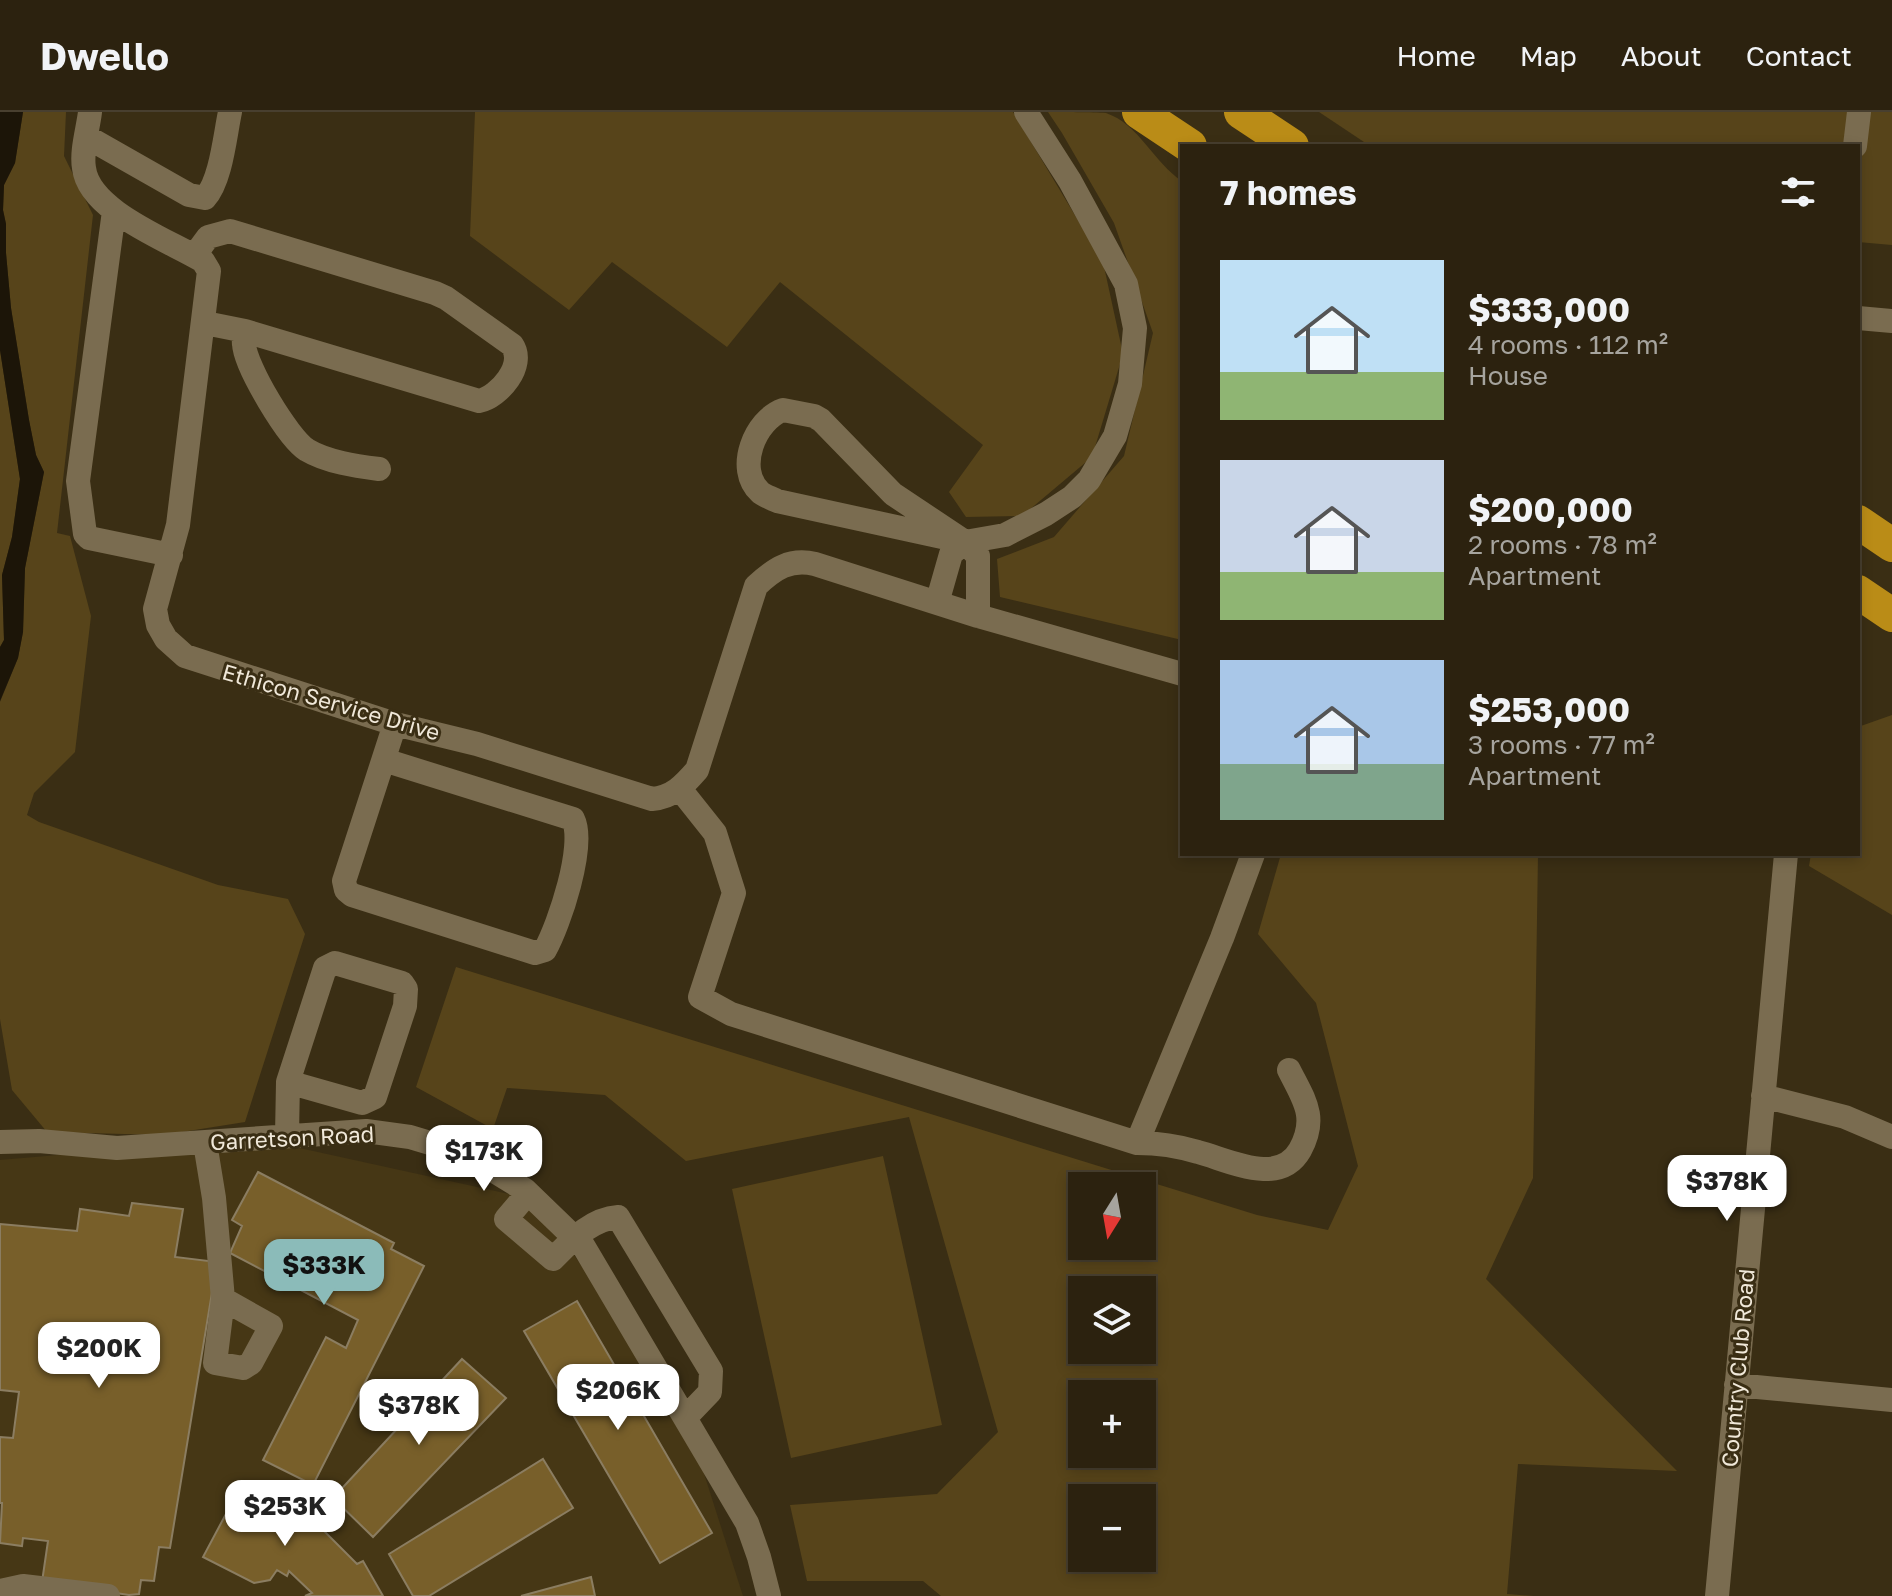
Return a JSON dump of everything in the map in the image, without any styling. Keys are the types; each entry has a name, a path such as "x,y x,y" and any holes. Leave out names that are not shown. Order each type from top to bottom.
{"highway":[{"path":"1139,112 1187,144"},
{"path":"1241,112 1289,144"},
{"path":"1860,523 1892,545"},
{"path":"1860,593 1892,615"}],"street":[{"path":"90,112 83,164 85,176 100,199 114,211 194,256 208,237 230,231 435,293 512,345 518,359 513,371 489,399 479,401 245,331 205,323"},
{"path":"87,137 189,195 205,198 212,191 216,178 230,112"},
{"path":"978,616 978,556 965,542 893,494 814,416 783,410 774,413 757,434 748,460 749,471 760,492 777,501 965,542 1005,535 1072,497 1089,480 1115,436 1130,384 1135,328 1126,284 1070,181 1026,112"},
{"path":"1855,144 1859,112"},
{"path":"114,211 78,481 85,534 89,538 171,555"},
{"name":"Ethicon Service Drive","path":"194,256 203,261 209,271 178,525 155,609 158,625 166,639 185,656 395,724 485,746 652,799 665,798 680,789"},
{"path":"1860,318 1892,321"},
{"path":"245,331 243,346 250,362 271,404 294,439 317,455 379,469"},
{"path":"937,603 951,554 965,542"},
{"path":"1180,673 801,561 787,563 769,574 756,586 697,770 680,789 715,833 734,893 700,997 731,1014 1137,1143 1158,1143 1199,1152 1240,1166 1274,1170 1294,1159 1308,1134 1308,1110 1289,1070"},
{"path":"384,760 573,819 576,825 576,858 545,950 535,953 348,892 344,881 395,724"},
{"path":"1137,1143 1222,938 1252,856"},
{"name":"Country Club Road","path":"1717,1596 1786,856"},
{"path":"287,1135 288,1082 325,968 335,963 402,983 406,989 405,1006 377,1092 370,1101 354,1101 288,1082"},
{"path":"1763,1096 1845,1117 1892,1137"},
{"name":"Garretson Road","path":"0,1142 39,1141 117,1148 366,1131 410,1137 450,1149 486,1166 528,1193 584,1247 747,1523 769,1596"},
{"path":"205,1143 214,1198 223,1299"},
{"path":"528,1193 506,1219 553,1259 574,1237 603,1218 618,1217 711,1371 710,1392 686,1417"},
{"path":"1736,1385 1892,1400"},
{"path":"0,1591 23,1586 108,1596"}],"shaded area":[{"path":"0,112 23,112 15,163 4,185 3,210 11,308 36,455 44,472 25,568 23,632 18,658 0,701 0,647 4,640 2,575 12,537 20,479 0,350"},
{"path":"23,112 66,112 64,156 93,215 57,533 70,536 91,616 75,752 34,793 27,815 39,822 218,885 288,899 305,934 245,1122 163,1135 47,1132 12,1090 0,1019 0,702 18,658 23,632 25,568 44,472 36,455 11,308 3,210 4,185 15,163"},
{"path":"475,112 1013,112 1103,262 1123,354 1092,457 1022,516 966,517 949,492 983,445 780,282 727,347 612,262 569,310 470,236"},
{"path":"1048,112 1106,113 1128,126 1180,179 1180,640 1000,597 997,559 1054,537 1124,456 1153,333 1114,223"},
{"path":"1319,112 1892,112 1892,245 1860,242 1860,144 1367,144"},
{"path":"0,350 20,479 12,537 2,575 4,640 0,647"},
{"path":"1892,715 1892,915 1809,866 1811,856 1860,856 1860,726"},
{"path":"1280,856 1538,856 1533,1178 1486,1279 1677,1471 1518,1464 1507,1594 1534,1596 941,1596 923,1581 807,1581 790,1505 937,1494 998,1432 909,1117 686,1161 605,1095 507,1088 493,1129 416,1087 456,967 1118,1172 1068,1172 1068,1260 1156,1260 1156,1184 1257,1215 1328,1230 1358,1166 1316,1003 1258,934"},
{"path":"254,1138 536,1200 686,1417 743,1596 0,1596 0,1160"},
{"path":"883,1156 942,1425 791,1458 732,1189"}],"building":[{"path":"258,1172 394,1243 391,1249 424,1266 313,1485 263,1460 326,1337 346,1348 358,1320 230,1253 242,1226 232,1220"},
{"path":"132,1203 183,1209 175,1257 217,1262 170,1548 159,1547 154,1581 141,1580 139,1594 129,1595 42,1582 48,1541 23,1538 22,1546 0,1543 0,1437 13,1438 19,1392 0,1390 0,1224 77,1231 80,1209 129,1216"},
{"path":"577,1301 712,1533 660,1563 524,1331"},
{"path":"462,1359 506,1398 373,1537 333,1498"},
{"path":"543,1459 573,1508 429,1596 413,1596 389,1554"},
{"path":"243,1482 310,1518 316,1510 327,1519 320,1527 357,1564 363,1561 383,1596 305,1596 312,1593 289,1571 287,1576 277,1570 270,1580 254,1583 203,1557"},
{"path":"591,1577 595,1596 521,1596"}]}
